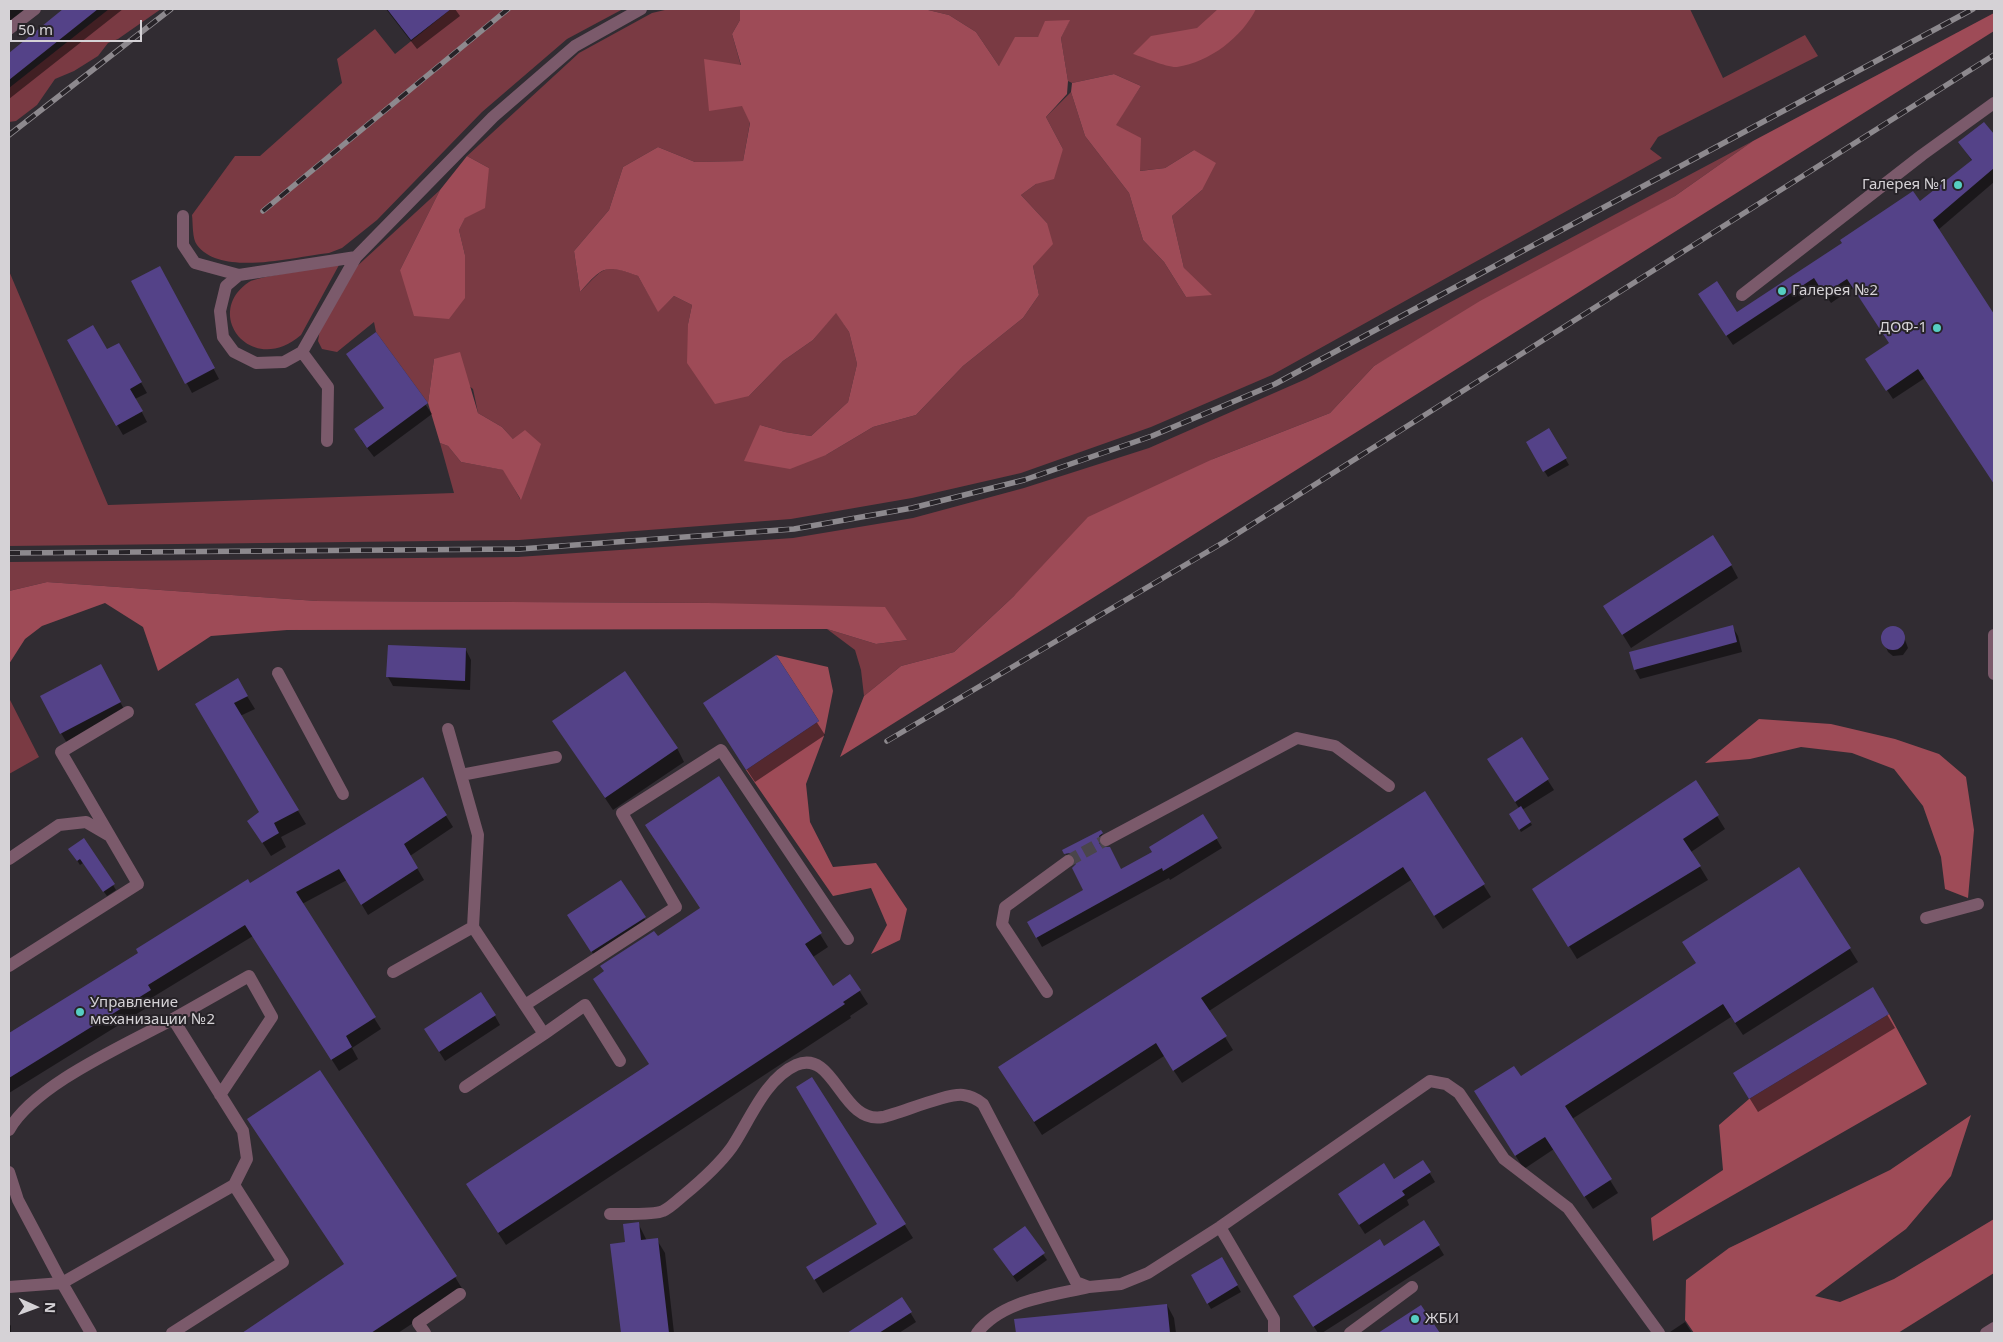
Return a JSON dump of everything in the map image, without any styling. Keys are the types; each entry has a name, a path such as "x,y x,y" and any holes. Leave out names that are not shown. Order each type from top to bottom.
{"street":[{"path":"9,29 35,9"},
{"path":"239,275 226,286 220,311 223,337 234,352 256,363 284,362 302,352 356,257 493,117 574,46 641,9"},
{"path":"1742,295 1922,155 1994,103"},
{"path":"183,216 183,245 195,263 239,275 356,257"},
{"path":"302,352 328,387 327,441"},
{"path":"1994,635 1994,674"},
{"path":"278,674 343,794"},
{"path":"9,966 138,884 61,752 128,712"},
{"path":"448,729 478,835 473,926 544,1034"},
{"path":"1106,840 1297,738 1335,746 1389,786"},
{"path":"525,1006 676,907 622,814 721,750 848,939"},
{"path":"461,775 556,757"},
{"path":"9,859 59,825 86,822 110,836"},
{"path":"1048,992 1002,924 1005,908 1068,861"},
{"path":"1926,918 1978,904"},
{"path":"393,972 473,926"},
{"path":"9,1130 17,1115 64,1079 249,976 272,1017 220,1095"},
{"path":"465,1087 585,1005 620,1061"},
{"path":"9,1287 62,1283 234,1186 247,1159 243,1131 173,1019"},
{"path":"610,1214 663,1212 702,1180 730,1148 761,1099 780,1074 798,1064 814,1063 829,1073 852,1107 866,1115 880,1117 960,1094 974,1097 983,1104 1076,1282 1089,1287"},
{"path":"977,1333 985,1323 1000,1313 1020,1304 1089,1287 1121,1284 1148,1273 1220,1226 1430,1081 1446,1084 1459,1093 1504,1159 1568,1208 1659,1333"},
{"path":"9,1172 18,1200 90,1333"},
{"path":"172,1333 283,1262 234,1186"},
{"path":"1220,1226 1274,1319 1274,1333"},
{"path":"1350,1333 1412,1286"},
{"path":"425,1333 418,1323 460,1294"},
{"path":"1986,1333 1994,1328"}],"shaded area":[{"path":"109,9 161,9 118,39 108,43 98,56 74,71 55,79 37,105 16,121 9,122 9,88"},
{"path":"451,9 623,9 567,39 482,112 377,220 342,248 329,253 278,261 240,263 208,255 197,245 193,235 192,215 235,156 260,156 342,83 337,59 375,29 395,54"},
{"path":"669,9 740,9 740,20 732,34 741,66 724,63 750,122 743,161 695,162 658,147 623,167 609,210 574,251 580,292 600,273 611,269 638,276 658,311 674,296 692,305 688,324 749,396 783,361 813,340 836,312 849,332 857,364 848,402 811,436 785,432 760,425 826,455 873,427 916,415 963,366 1023,318 1039,295 1033,266 1047,223 1021,195 1036,184 1063,149 1046,117 1071,92 1085,136 1129,193 1143,240 1164,262 1186,297 1184,268 1172,216 1202,190 1194,150 1165,168 1139,171 1115,125 1141,86 1114,74 1072,83 1068,81 1061,38 1069,21 1038,37 999,66 976,32 949,15 924,9 1690,9 1723,78 1805,35 1818,56 1658,137 1650,149 1662,158 1272,375 1151,427 1021,473 912,498 791,519 519,540 9,546 9,271 108,505 454,493 440,443 448,446 461,462 504,470 520,499 513,439 502,427 478,413 473,389 434,359 428,403 376,332 374,322 337,352 322,349 318,341 320,329 354,269 440,190 400,270 465,255 459,230 489,168 467,156 579,53 652,13"},
{"path":"740,9 924,9 949,15 976,32 999,66 1015,37 1038,37 1045,21 1070,20 1061,38 1068,81 1067,94 1046,117 1063,149 1054,179 1036,184 1021,195 1047,223 1053,244 1033,266 1039,295 1023,318 963,366 916,415 873,427 826,455 790,469 744,461 760,425 785,432 811,436 848,402 857,364 849,332 836,313 813,340 783,361 749,396 715,404 687,363 688,324 692,305 674,296 658,312 638,276 611,269 600,272 580,292 574,251 609,210 623,167 658,147 695,162 743,161 750,123 742,106 709,111 704,59 741,65 732,34 740,20"},
{"path":"1218,9 1256,9 1234,38 1224,47 1201,60 1173,67 1133,54 1151,36 1197,28"},
{"path":"1994,13 1994,31 840,757 864,696 901,666 954,652 1014,596 1088,517 1213,459 1330,413 1374,366 1480,301 1675,196 1753,141"},
{"path":"1114,74 1141,86 1116,125 1141,138 1140,171 1165,168 1194,150 1216,163 1202,190 1172,216 1184,268 1212,295 1186,297 1164,262 1143,240 1129,193 1085,136 1071,92 1072,83"},
{"path":"1753,141 1675,196 1374,366 1330,413 1213,459 1014,596 954,652 901,666 864,696 861,670 855,650 827,629 876,644 907,640 709,603 317,601 47,582 9,591 9,562 518,557 793,538 913,518 1024,488 1149,448 1306,379"},
{"path":"467,156 489,168 485,208 465,218 459,230 465,255 465,298 449,319 414,316 400,270 440,190"},
{"path":"339,265 301,335 282,346 265,349 250,345 239,336 232,324 230,309 236,295 249,282 277,275"},
{"path":"460,352 478,413 502,427 513,439 525,430 541,444 521,500 503,470 461,462 448,446 440,443 428,403 434,359"},
{"path":"47,582 317,601 709,603 885,607 907,640 876,644 827,629 287,630 211,636 158,671 143,627 105,603 42,626 25,639 9,664 9,591"},
{"path":"776,655 828,667 833,691 824,736 806,784 810,822 833,867 876,863 907,909 900,940 871,954 887,925 871,888 833,896 746,770 819,721"},
{"path":"9,698 39,757 9,774"},
{"path":"1759,719 1831,724 1895,739 1939,754 1966,777 1974,830 1968,898 1945,889 1941,857 1923,806 1894,769 1852,753 1801,747 1750,759 1705,763"},
{"path":"1889,1014 1927,1084 1653,1241 1651,1218 1723,1170 1719,1125 1749,1099"},
{"path":"1971,1115 1951,1176 1906,1229 1815,1296 1840,1302 1894,1279 1994,1219 1994,1273 1898,1333 1694,1333 1685,1320 1686,1280 1729,1248 1890,1170"}],"building":[{"path":"63,9 98,9 9,80 9,53"},
{"path":"387,9 451,9 411,40"},
{"name":"ДОФ-1","path":"1984,122 1994,134 1994,168 1933,220 1994,314 1994,484 1918,369 1886,391 1865,359 1889,343 1847,279 1824,294 1814,278 1726,336 1698,294 1717,281 1737,312 1842,243 1840,240 1913,191 1920,201 1972,160 1958,142"},
{"path":"160,266 215,368 185,384 131,281"},
{"path":"93,325 107,349 119,343 142,382 130,389 143,411 116,426 67,340"},
{"path":"376,332 428,403 367,448 354,429 384,408 346,354"},
{"path":"1549,428 1567,458 1543,472 1526,442"},
{"path":"1713,535 1732,565 1622,635 1603,606"},
{"path":"1733,625 1737,642 1634,670 1629,652"},
{"path":"1893,626 1898,627 1904,633 1904,643 1898,649 1893,650 1888,649 1882,643 1881,638 1882,633 1888,627"},
{"path":"388,645 466,648 465,681 386,677"},
{"path":"776,655 819,721 746,770 703,703"},
{"path":"101,664 121,702 60,734 40,696"},
{"path":"625,671 678,748 605,798 552,721"},
{"path":"238,678 248,696 234,703 299,810 274,823 279,833 262,843 247,821 259,812 195,704"},
{"path":"1522,737 1549,779 1515,802 1487,759"},
{"path":"719,776 822,933 805,944 833,986 850,974 861,990 843,1002 845,1004 498,1233 466,1184 649,1064 593,979 604,971 600,966 654,931 658,936 700,908 645,825"},
{"path":"423,777 447,815 404,844 418,868 361,905 339,869 296,892 376,1017 346,1036 352,1047 331,1060 245,925 148,985 151,990 9,1078 9,1033 138,953 136,949 248,879 250,883"},
{"path":"1696,780 1719,815 1683,839 1701,866 1568,947 1532,889"},
{"path":"1425,791 1485,884 1434,916 1403,867 1201,998 1227,1036 1173,1071 1156,1043 1034,1122 998,1067"},
{"path":"1521,806 1531,822 1519,830 1509,814"},
{"path":"1203,814 1218,838 1163,871 1162,868 1036,938 1027,922 1083,890 1072,868 1076,864 1075,857 1071,853 1064,854 1062,850 1101,830 1103,833 1099,836 1099,843 1102,847 1110,847 1121,869 1152,852 1149,847"},
{"path":"84,838 115,884 103,892 80,859 77,861 68,849"},
{"path":"1799,867 1851,948 1735,1023 1723,1004 1565,1106 1612,1179 1584,1197 1545,1137 1515,1156 1474,1091 1514,1066 1521,1076 1696,963 1682,942"},
{"path":"621,880 646,917 591,952 567,915"},
{"path":"1873,987 1889,1014 1749,1099 1733,1073"},
{"path":"481,992 496,1015 439,1052 424,1029"},
{"path":"320,1070 457,1276 371,1333 242,1333 344,1264 247,1119"},
{"path":"812,1077 906,1224 814,1280 806,1267 877,1224 796,1087"},
{"path":"1423,1160 1431,1172 1402,1191 1405,1195 1359,1225 1338,1194 1384,1163 1394,1179"},
{"path":"1424,1220 1440,1245 1313,1327 1293,1296 1380,1239 1384,1246"},
{"path":"639,1222 641,1240 658,1238 669,1333 621,1333 610,1244 625,1242 623,1224"},
{"path":"1025,1226 1045,1253 1013,1276 993,1249"},
{"path":"1222,1257 1238,1285 1207,1304 1191,1275"},
{"path":"902,1297 912,1312 879,1333 847,1333"},
{"path":"1167,1304 1170,1333 1016,1333 1014,1319"},
{"name":"ЖБИ","path":"1421,1305 1440,1333 1378,1333"}],"tunnel":[{"path":"1068,861 1106,840"}],"railway":[{"path":"9,135 171,9"},
{"path":"263,211 508,9"},
{"path":"9,553 520,549 794,529 912,508 1024,480 1152,436 1275,384 1973,9"},
{"path":"887,741 1224,542 1994,55"}],"place":[{"name":"Галерея №1","path":"1958,185"},
{"name":"Галерея №2","path":"1782,291"},
{"name":"ДОФ-1","path":"1937,328"},
{"name":"Управление механизации №2","path":"80,1012"},
{"name":"ЖБИ","path":"1415,1319"}]}
